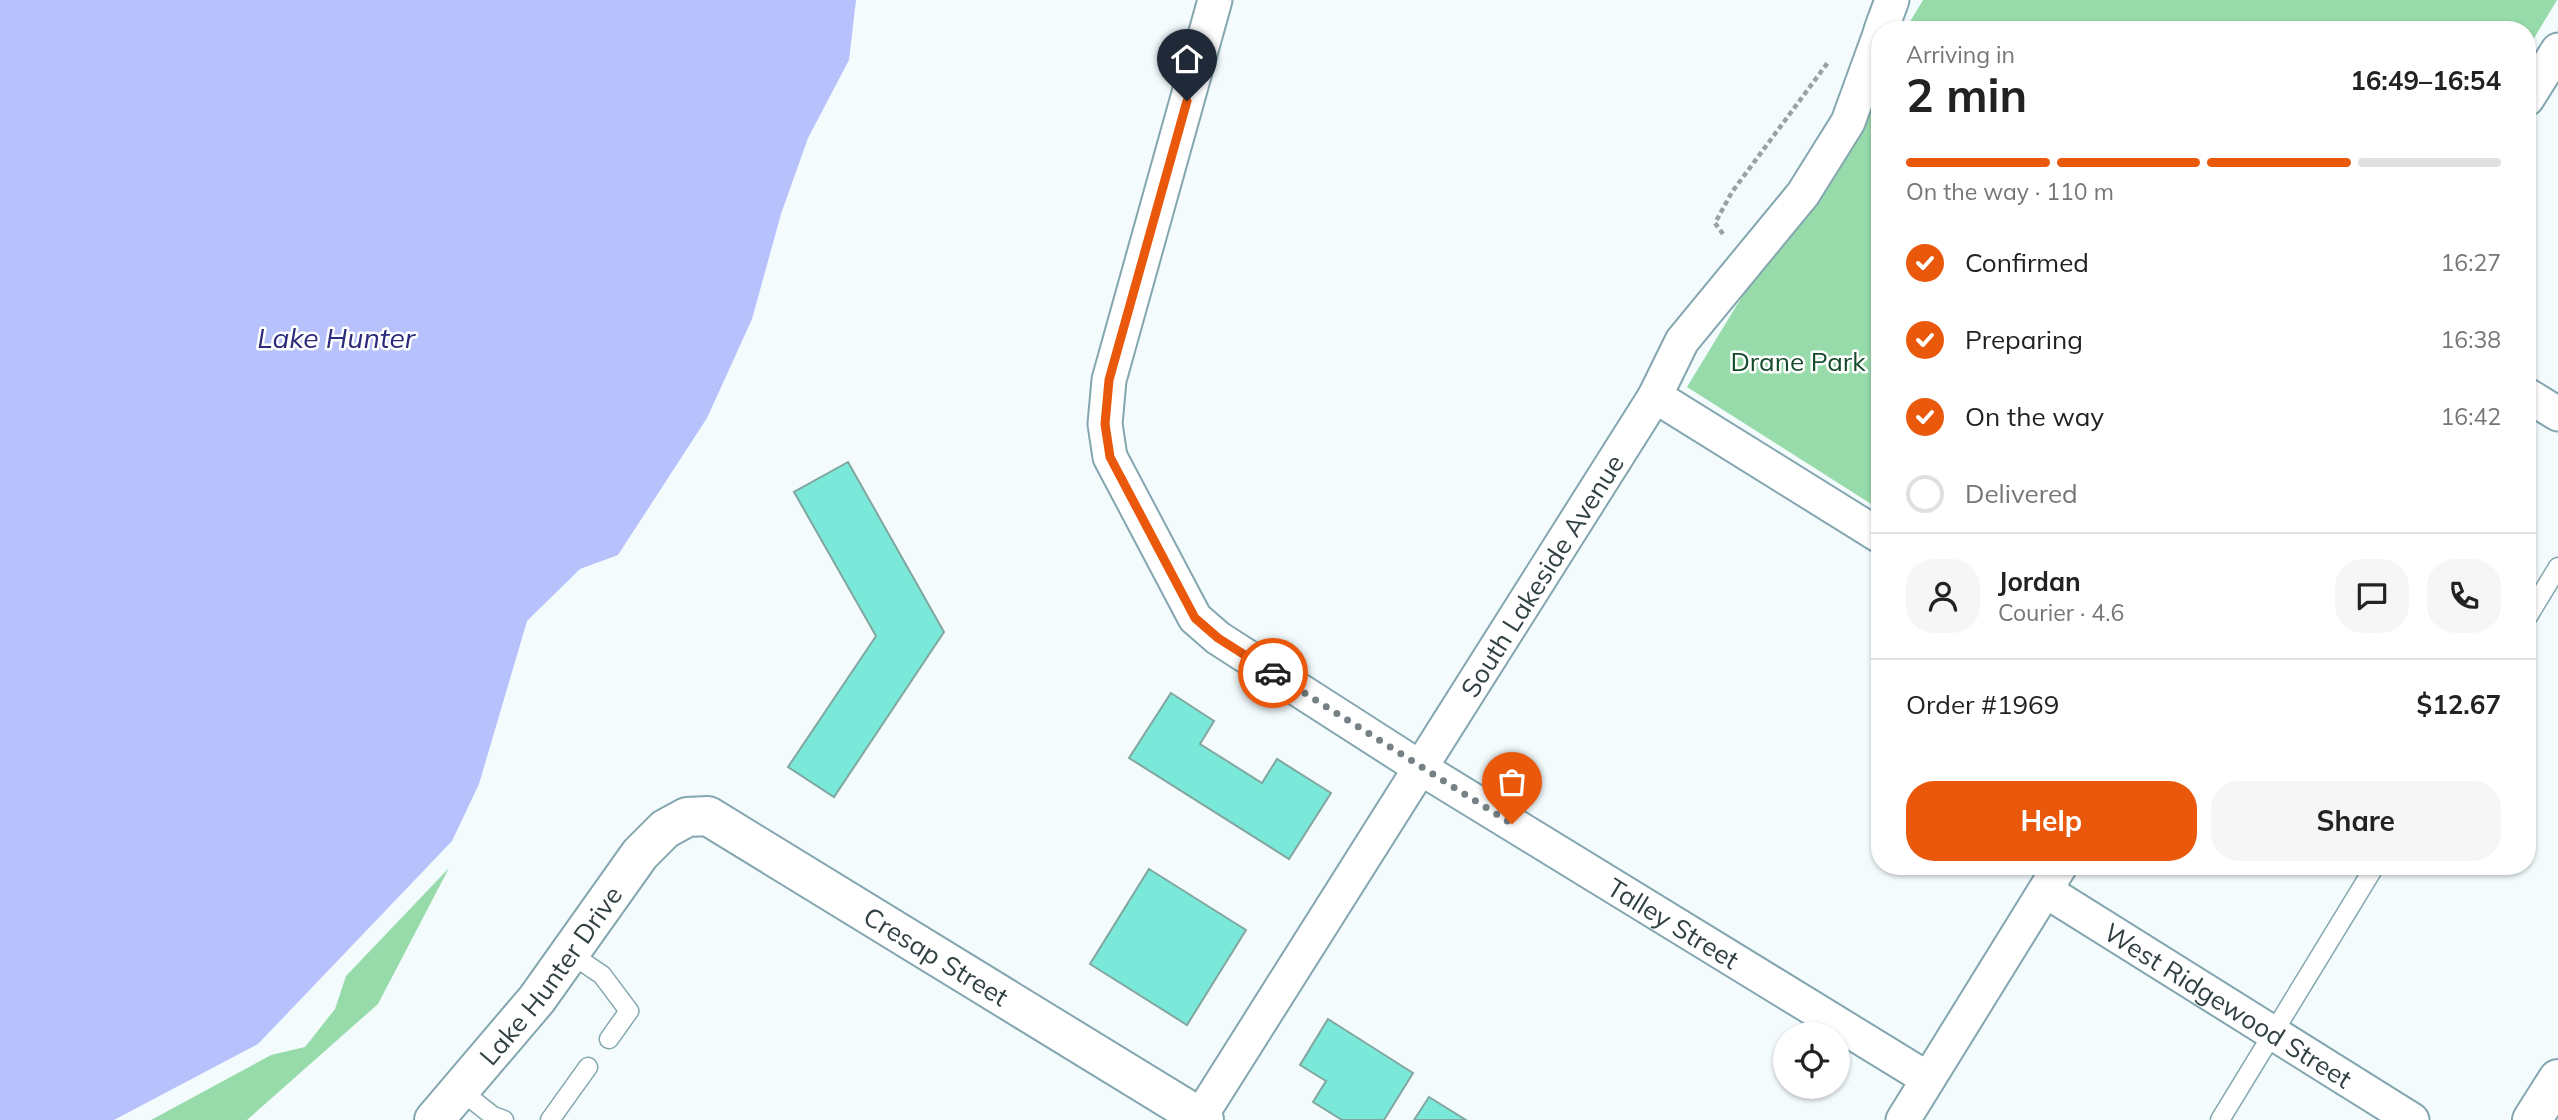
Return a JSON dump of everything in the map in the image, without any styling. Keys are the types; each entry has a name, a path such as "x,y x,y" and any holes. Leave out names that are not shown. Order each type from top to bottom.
{"street":[{"name":"Talley Street","path":"1215,0 1109,380 1105,424 1110,457 1195,618 1218,638 1419,767 1928,1079"},
{"name":"South Lakeside Avenue","path":"1884,21 1892,0"},
{"path":"2536,85 2558,50"},
{"name":"South Lakeside Avenue","path":"1200,1119 1419,767 1655,396 1682,341 1744,262 1803,194 1848,122 1871,57"},
{"path":"1655,396 1871,530"},
{"path":"2536,401 2558,414"},
{"name":"Cresap Street","path":"665,829 687,817 708,816 724,823 1200,1119"},
{"name":"Lake Hunter Drive","path":"434,1120 571,954 640,853 665,829"},
{"path":"1903,1120 2053,879"},
{"name":"West Ridgewood Street","path":"2053,879 2273,1033 2412,1120"},
{"path":"2532,1120 2558,1079"}],"lane":[{"path":"2536,603 2558,567"},
{"path":"2220,1120 2370,875"},
{"path":"571,954 602,975 629,1011 609,1039"},
{"path":"550,1120 588,1067"},
{"path":"460,1090 493,1116 504,1120"}],"path":[{"path":"1744,262 1715,223 1732,192 1835,53"}],"green space":[{"path":"1923,0 2557,0 2536,35 2536,21 1910,21"},
{"name":"Drane Park","path":"1871,84 1871,504 1687,387"},
{"path":"449,868 378,1004 247,1120 151,1120 271,1055 305,1047 335,1009 346,976"}],"water":[{"name":"Lake Hunter","path":"0,0 856,0 849,60 808,138 781,214 752,319 707,418 618,555 580,569 527,621 479,784 452,841 258,1044 114,1120 0,1120"}],"building":[{"path":"848,462 944,632 834,797 788,767 876,636 794,492"},
{"path":"1171,693 1214,721 1200,744 1262,783 1277,759 1331,793 1289,859 1129,758"},
{"path":"1149,869 1246,930 1187,1025 1090,964"},
{"path":"1328,1019 1413,1073 1384,1120 1342,1120 1313,1102 1326,1081 1300,1065"},
{"path":"1429,1097 1466,1120 1414,1120"}],"way so far":[{"path":"1273,673 1512,824"}],"route":[{"path":"1187,101 1109,380 1105,424 1110,457 1195,618 1218,638 1273,673"}]}
